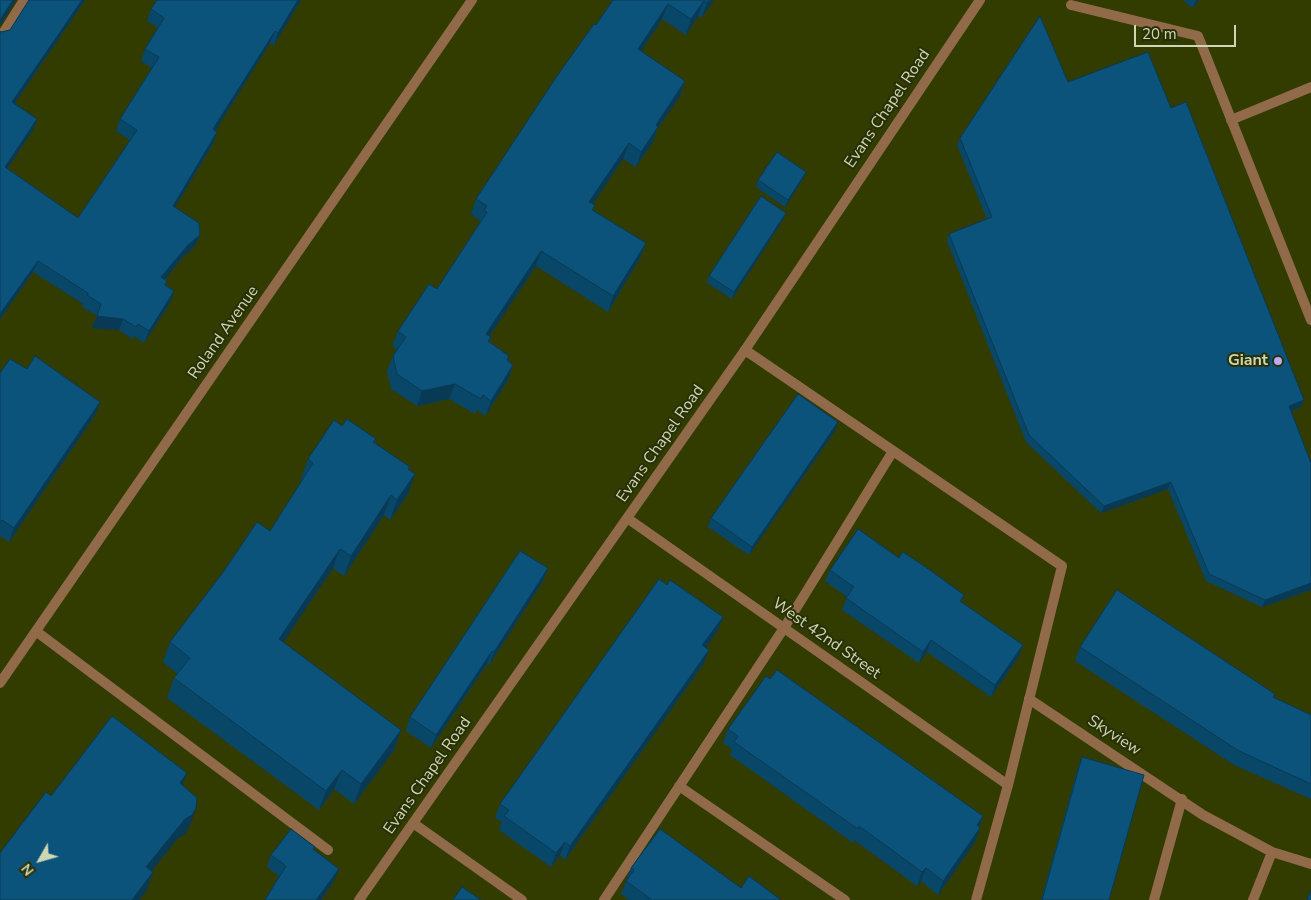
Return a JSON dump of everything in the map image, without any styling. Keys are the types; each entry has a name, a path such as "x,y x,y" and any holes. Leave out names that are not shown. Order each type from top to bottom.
{"street":[{"path":"0,38 24,0"},
{"name":"Roland Avenue","path":"0,683 472,0"},
{"name":"Evans Chapel Road","path":"359,900 745,350 980,0"},
{"path":"1071,5 1198,36 1311,320"},
{"path":"1231,120 1311,87"},
{"path":"745,350 1062,566 1008,785 976,900"},
{"path":"604,900 784,628 893,451"},
{"name":"West 42nd Street","path":"627,518 1008,785"},
{"path":"36,632 328,850"},
{"name":"Skyview","path":"1029,699 1203,814 1272,852 1311,864"},
{"path":"679,786 845,900"},
{"path":"1154,900 1182,799"},
{"path":"413,823 522,900"},
{"path":"1253,900 1272,852"}],"building":[{"path":"0,0 13,0 0,20"},
{"path":"29,0 82,0 12,102 37,119 5,167 78,218 137,130 120,119 159,57 145,49 164,18 151,9 157,0 298,0 278,33 275,31 213,129 217,132 173,206 199,223 200,235 188,245 161,277 167,281 165,285 174,291 149,331 138,324 136,327 123,319 97,316 101,304 87,295 88,293 38,261 0,314 0,31 10,30"},
{"path":"613,0 709,0 707,3 704,1 691,19 668,4 638,49 685,81 641,152 629,143 589,202 595,205 592,210 646,243 613,296 541,251 486,334 491,337 488,341 509,356 507,360 513,365 491,401 483,395 481,399 455,384 422,391 397,374 393,356 406,337 398,331 429,284 437,289 487,212 484,210 487,206 476,199 555,79"},
{"path":"1040,16 1068,82 1148,52 1171,108 1186,102 1304,400 1289,406 1311,463 1311,583 1265,600 1209,574 1171,482 1104,506 1029,435 949,234 992,217 960,138"},
{"path":"777,152 806,172 788,200 758,180"},
{"path":"761,196 786,213 734,292 709,276"},
{"path":"35,356 100,402 14,528 2,520 0,522 0,373 10,359 27,369"},
{"path":"798,394 838,422 752,547 711,518"},
{"path":"347,419 376,439 373,442 410,467 408,469 415,474 397,500 391,495 351,556 340,549 279,639 401,730 361,784 342,770 326,791 174,678 190,658 170,642 224,571 257,522 270,531 313,463 308,459 334,420 342,426"},
{"path":"858,529 899,558 903,552 930,570 964,595 960,601 1023,645 995,685 931,640 923,652 846,598 854,587 830,570"},
{"path":"520,551 548,568 494,652 492,651 436,735 410,717"},
{"path":"659,579 667,585 670,580 723,617 702,645 709,650 570,846 565,842 556,853 504,816 509,810 500,804"},
{"path":"1117,590 1275,694 1273,697 1311,715 1311,784 1239,751 1080,647"},
{"path":"777,670 983,816 977,825 980,828 943,881 926,868 922,872 859,826 858,829 734,742 738,736 728,729 766,676 770,679"},
{"path":"112,716 187,773 180,783 197,798 196,808 192,815 185,819 146,867 153,872 132,900 0,900 0,853 46,792 51,796"},
{"path":"1082,757 1144,775 1109,900 1042,900"},
{"path":"291,829 315,847 313,849 339,869 316,900 265,900 286,866 271,855"},
{"path":"660,829 741,888 749,876 781,900 652,900 626,881 634,870 631,868"},
{"path":"462,887 481,900 453,900"},
{"path":"1311,891 1311,900 1307,900"}],"place":[{"name":"Giant","path":"1278,361"}]}
